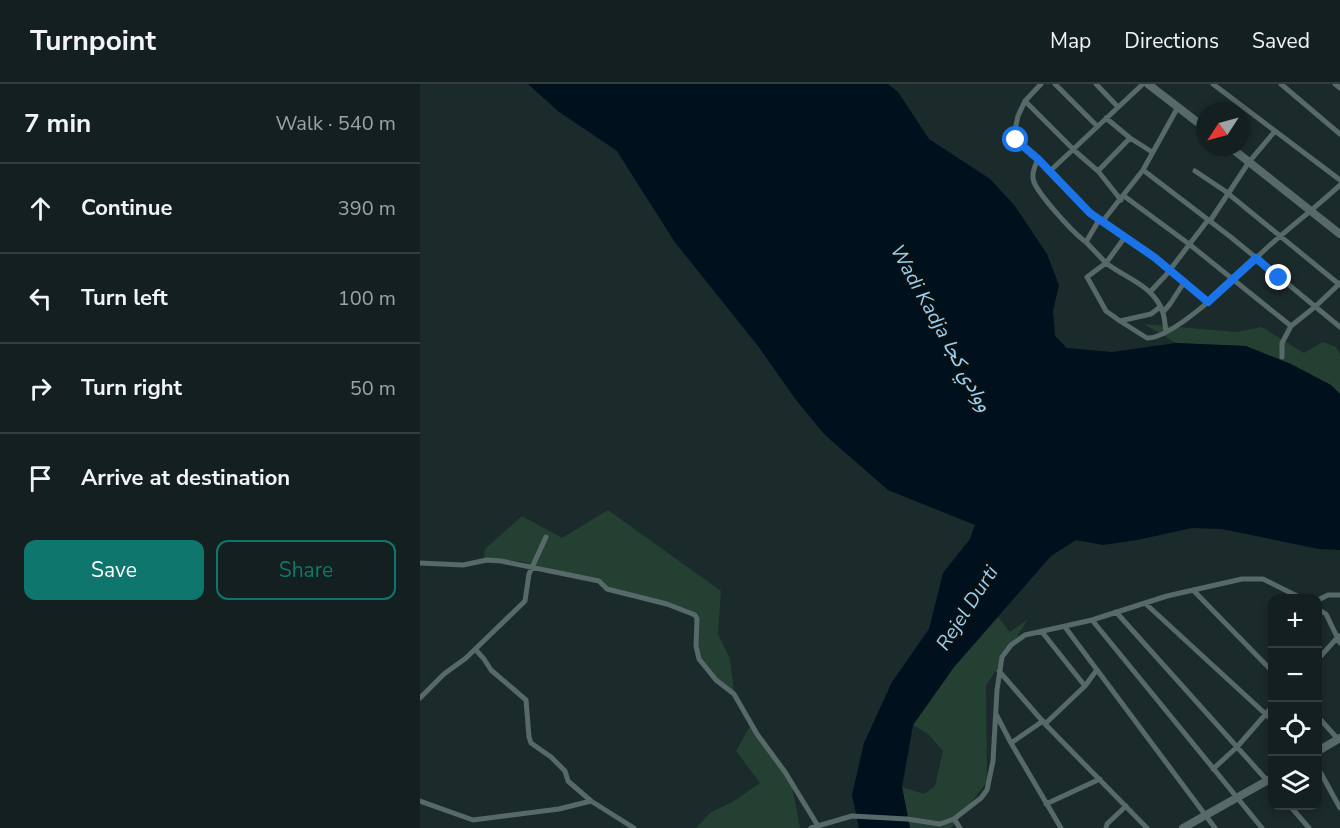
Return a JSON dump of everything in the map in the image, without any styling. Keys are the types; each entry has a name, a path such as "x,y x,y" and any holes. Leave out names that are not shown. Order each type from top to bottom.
{"main road":[{"path":"1148,84 1196,121"},
{"path":"1241,156 1340,234"},
{"path":"1322,748 1340,739"},
{"path":"1183,828 1236,798 1268,783"}],"street":[{"path":"1041,84 1024,101 1018,116 1014,134 1019,144 1038,159 1081,206 1170,269 1208,302"},
{"path":"1054,84 1097,126"},
{"path":"1096,84 1118,107"},
{"path":"1050,171 1143,84"},
{"path":"1213,84 1340,180"},
{"path":"1281,84 1340,134"},
{"path":"1335,84 1340,88"},
{"path":"1024,101 1073,150 1098,171 1122,198 1190,244 1291,326"},
{"path":"1086,242 1143,170 1178,107"},
{"path":"1106,118 1130,138 1152,152"},
{"path":"1150,292 1209,221 1249,162 1275,131"},
{"path":"1098,171 1130,138"},
{"path":"1038,159 1033,172 1036,184 1061,218 1106,263 1150,292 1161,310 1166,332"},
{"path":"1143,170 1340,327"},
{"path":"1196,171 1227,193 1339,284 1291,326 1282,343 1282,357"},
{"path":"1125,237 1106,263 1087,279 1106,311 1147,338 1158,337 1208,302 1340,185"},
{"path":"1120,321 1161,310 1185,281"},
{"path":"420,698 525,601 527,581 546,537"},
{"path":"420,563 463,565 487,560 519,564 599,581 607,589 667,604 695,615 697,619 696,646 699,659 716,680 737,699 757,734 785,772 813,827 852,816 907,819 940,824 954,819 981,798 987,790 993,761 1002,657 1011,645 1025,635 1065,627 1193,590 1242,579 1257,578 1271,581 1294,594"},
{"path":"1193,590 1268,667"},
{"path":"1322,598 1340,595"},
{"path":"1146,604 1266,714 1213,770"},
{"path":"1116,612 1268,779"},
{"path":"1322,612 1326,614 1339,638 1322,653"},
{"path":"1092,620 1262,828"},
{"path":"1065,627 1215,828"},
{"path":"1042,632 1085,686"},
{"path":"475,649 490,670 526,699 531,743 565,771 568,781 591,801 634,828"},
{"path":"999,671 1044,722 1147,828"},
{"path":"1011,743 1044,722 1085,686 1096,671"},
{"path":"996,713 1061,828"},
{"path":"1322,722 1340,739"},
{"path":"1322,777 1340,808"},
{"path":"1046,804 1100,779"},
{"path":"420,801 473,820 559,809 591,801"},
{"path":"1106,828 1107,824 1126,806"},
{"path":"1293,810 1309,828"},
{"path":"954,819 960,828"}],"green space":[{"path":"1144,324 1236,332 1262,327 1304,353 1323,342 1336,347 1340,354 1340,394 1331,385 1246,346 1176,343"},
{"path":"608,510 721,591 718,634 730,659 734,693 713,675 702,660 697,642 696,615 608,589 600,581 525,562 484,558 485,549 522,516 562,538"},
{"path":"998,617 1010,632 1028,619 986,686 987,782 951,828 910,828 902,787 924,794 935,786 943,751 928,734 913,725 954,667"},
{"path":"750,726 792,787 800,828 696,828 711,812 731,803 760,783 736,751"}],"water":[{"path":"528,84 888,84 898,92 929,139 990,179 1015,206 1047,254 1059,285 1053,311 1055,336 1067,348 1112,352 1176,343 1246,346 1291,364 1331,385 1340,394 1340,550 1319,549 1222,529 1192,528 1103,545 1076,540 1051,556 954,667 913,725 902,787 910,828 859,828 852,795 864,743 892,682 929,629 943,573 970,539 975,525 888,490 825,435 674,241 617,151 558,111"}],"route":[{"path":"1016,140 1038,159 1081,206 1154,257 1208,302 1256,258 1279,278"}],"water label":[{"name":"Wadi Kadja ووادي كجا","path":"941,328"},
{"name":"Rejel Durti","path":"967,608"}]}
